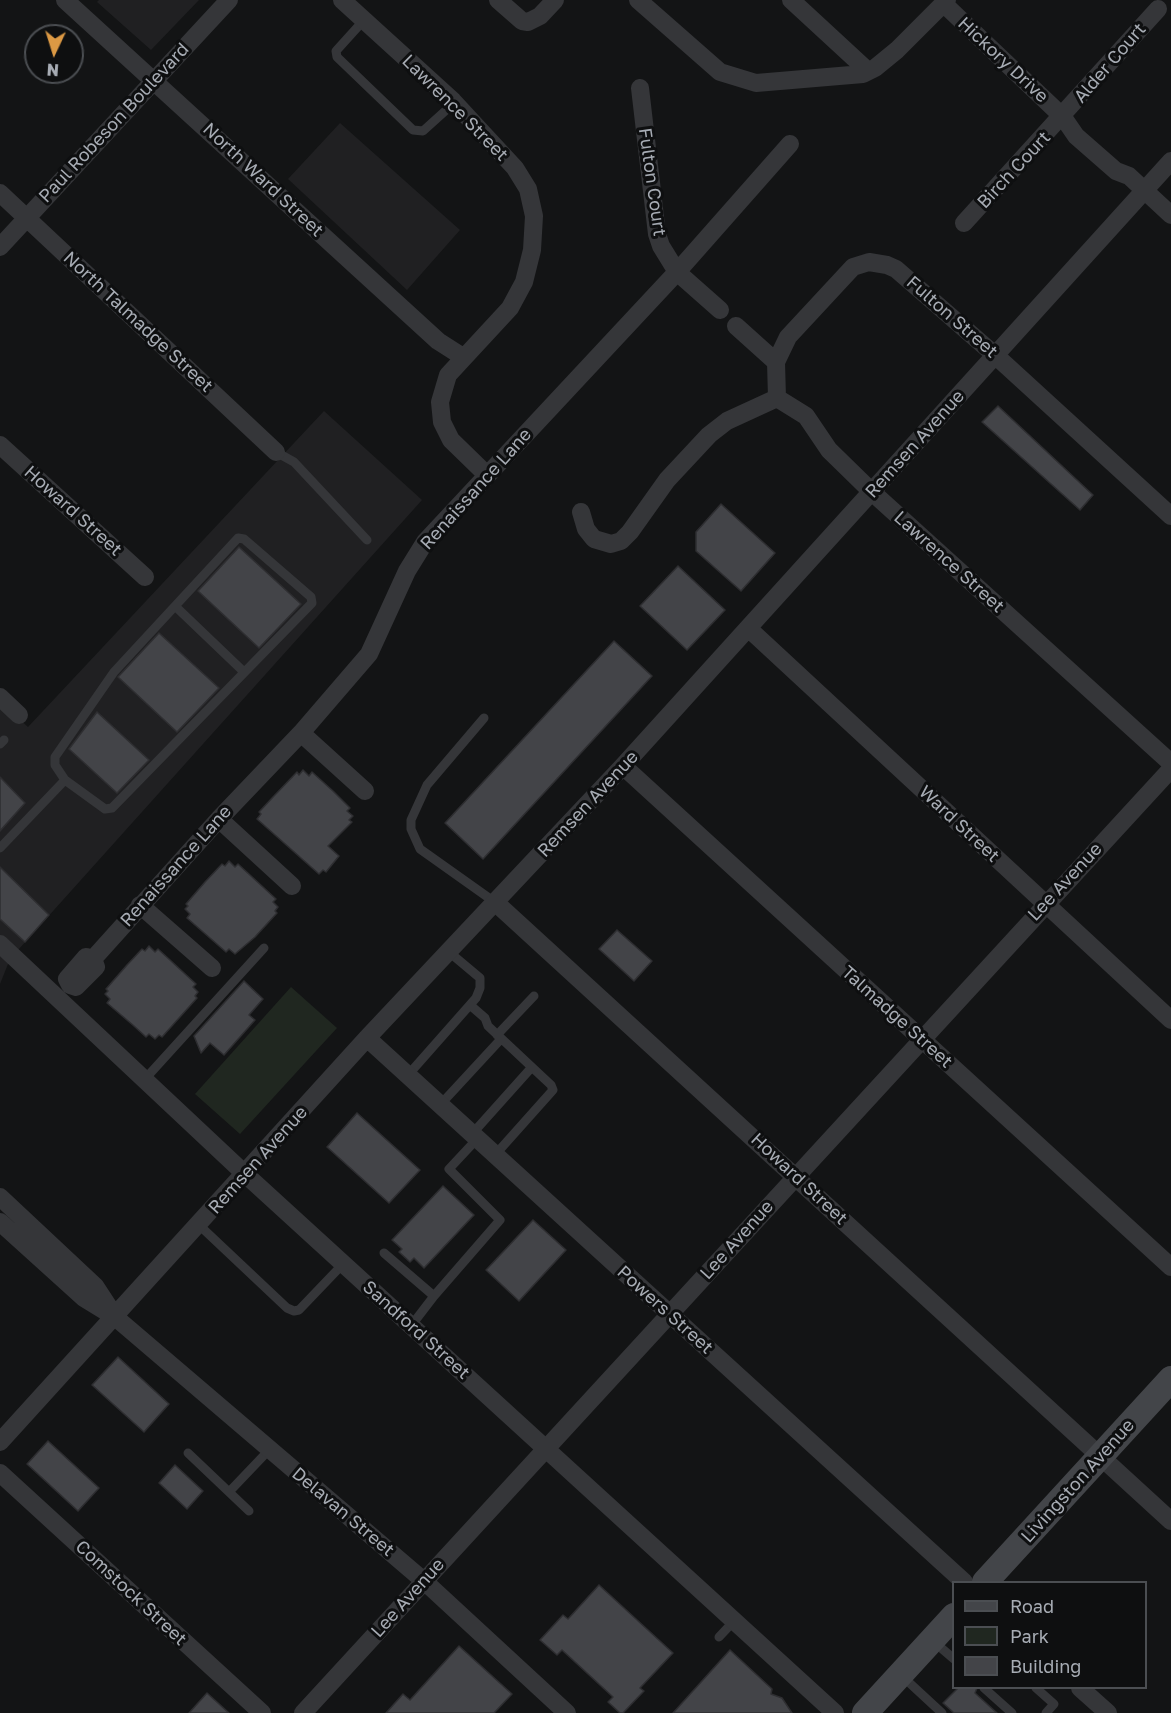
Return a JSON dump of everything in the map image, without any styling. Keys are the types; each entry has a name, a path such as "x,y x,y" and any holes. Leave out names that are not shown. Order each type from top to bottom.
{"main road":[{"name":"Livingston Avenue","path":"986,1581 1171,1379"},
{"path":"865,1713 952,1618"}],"street":[{"name":"North Ward Street","path":"65,0 438,341 463,357"},
{"name":"Paul Robeson Boulevard","path":"0,247 229,0"},
{"name":"Lawrence Street","path":"342,0 454,103 515,168 528,189 534,216 532,250 524,282 510,308 448,375 440,402 442,422 451,440 487,475"},
{"path":"498,0 522,21 528,22 540,16 555,0"},
{"path":"638,0 720,72 756,83 868,71 897,50 946,2"},
{"path":"791,0 868,71"},
{"name":"Hickory Drive","path":"946,2 1063,117 1083,126 1121,160 1129,176 1171,215"},
{"name":"Alder Court","path":"1063,117 1158,9"},
{"name":"Fulton Court","path":"640,88 657,234 667,258 677,272"},
{"name":"Birch Court","path":"964,223 1063,117"},
{"name":"Renaissance Lane","path":"64,992 76,987 96,967 93,959 140,905 301,733 369,654 407,570 425,542 677,272 790,144"},
{"name":"Remsen Avenue","path":"0,1442 367,1038 623,766 1171,161"},
{"name":"North Talmadge Street","path":"0,193 276,452"},
{"name":"Fulton Street","path":"776,362 788,337 853,267 878,262 896,269 996,356 1171,516"},
{"path":"677,272 720,310"},
{"path":"581,512 586,529 594,539 611,544 621,541 667,480 709,435 727,421 777,398 776,362 736,326"},
{"name":"Lawrence Street","path":"777,398 807,417 829,450 872,492 1171,763"},
{"name":"Howard Street","path":"0,445 145,577"},
{"name":"Ward Street","path":"748,628 1171,1020"},
{"path":"0,697 20,715"},
{"path":"301,733 365,791"},
{"name":"Talmadge Street","path":"623,766 1171,1268"},
{"name":"Lee Avenue","path":"303,1713 670,1315 795,1175 922,1041 1171,769"},
{"path":"219,819 292,886"},
{"name":"Howard Street","path":"496,903 1171,1521"},
{"path":"140,905 212,968"},
{"name":"Sandford Street","path":"0,945 64,992 145,1079 245,1174 835,1713"},
{"name":"Powers Street","path":"367,1038 963,1581"},
{"name":"Delavan Street","path":"0,1197 95,1286 115,1317"},
{"name":"Delavan Street","path":"0,1222 84,1298 115,1317 424,1581 567,1713"},
{"name":"Comstock Street","path":"0,1473 262,1713"},
{"path":"1081,1689 1108,1713"}],"lane":[{"path":"364,20 336,51 337,57 413,130 423,131 454,103"},
{"path":"276,452 294,462 367,540"},
{"path":"238,538 244,539 311,597 312,603 112,808 105,809 65,780 55,765 55,757 114,672 175,606 238,538"},
{"path":"175,606 244,672"},
{"path":"484,718 427,785 411,820 411,829 420,849 496,903"},
{"path":"0,848 65,780"},
{"path":"145,1079 264,948"},
{"path":"408,1075 470,1005 480,988 480,978 449,952"},
{"path":"440,1105 534,996"},
{"path":"470,1005 485,1018 488,1026 499,1037 551,1085 552,1095 495,1155"},
{"path":"411,1326 500,1220 449,1169 532,1067"},
{"path":"199,1225 287,1308 294,1311 299,1310 344,1264"},
{"path":"384,1253 434,1296"},
{"path":"229,1492 270,1449"},
{"path":"188,1453 249,1511"},
{"path":"719,1637 734,1621"},
{"path":"932,1640 952,1657"},
{"path":"900,1675 942,1713"},
{"path":"985,1689 1012,1713"},
{"path":"1037,1689 1054,1704 1046,1713"}],"shaded area":[{"path":"99,0 199,0 151,50 97,2"},
{"path":"340,123 460,230 407,290 288,179"},
{"path":"324,411 422,500 10,959 0,984 0,701 28,727"}],"green space":[{"path":"291,987 337,1028 240,1134 195,1094"}],"building":[{"path":"998,406 1093,495 1080,510 982,422"},
{"path":"721,504 775,553 741,591 696,551 696,532"},
{"path":"239,547 301,604 259,648 198,591"},
{"path":"678,566 725,610 687,650 640,606"},
{"path":"159,633 219,688 177,732 118,677"},
{"path":"614,641 652,676 483,859 445,823"},
{"path":"97,712 149,760 117,793 69,749"},
{"path":"303,770 309,776 312,772 333,791 350,808 347,811 353,816 349,820 352,822 328,846 339,856 326,872 323,870 319,874 257,819 261,814 259,812 273,797 297,772 299,775"},
{"path":"0,777 25,803 0,831"},
{"path":"229,861 235,867 238,864 276,899 273,902 278,907 275,911 277,913 255,937 235,954 229,949 226,952 187,918 190,914 185,909 188,906 186,904 205,882 222,864 225,866"},
{"path":"0,867 49,915 25,942 0,919"},
{"path":"617,930 652,961 634,981 599,949"},
{"path":"149,946 155,952 158,949 196,984 193,987 198,992 195,996 197,998 162,1037 159,1035 155,1039 149,1034 146,1037 107,1003 110,999 105,994 108,991 106,989 127,965 142,949 145,951"},
{"path":"244,981 263,999 249,1015 255,1020 224,1055 210,1043 201,1053 194,1036"},
{"path":"357,1113 420,1170 389,1203 327,1147"},
{"path":"443,1186 474,1215 424,1268 414,1258 410,1262 399,1252 402,1249 392,1240"},
{"path":"533,1220 566,1250 519,1301 486,1270"},
{"path":"118,1357 169,1404 144,1432 92,1385"},
{"path":"48,1441 99,1488 78,1511 27,1464"},
{"path":"175,1465 203,1491 187,1509 159,1483"},
{"path":"599,1585 673,1653 640,1688 644,1691 623,1713 608,1702 613,1697 562,1650 557,1655 540,1640 563,1615 568,1619"},
{"path":"459,1646 512,1694 494,1713 386,1713 403,1694 410,1700"},
{"path":"730,1650 772,1689 771,1694 782,1698 792,1713 673,1713"},
{"path":"957,1689 977,1689 975,1693 997,1713 954,1713 943,1703"},
{"path":"207,1693 229,1713 189,1713"}]}
